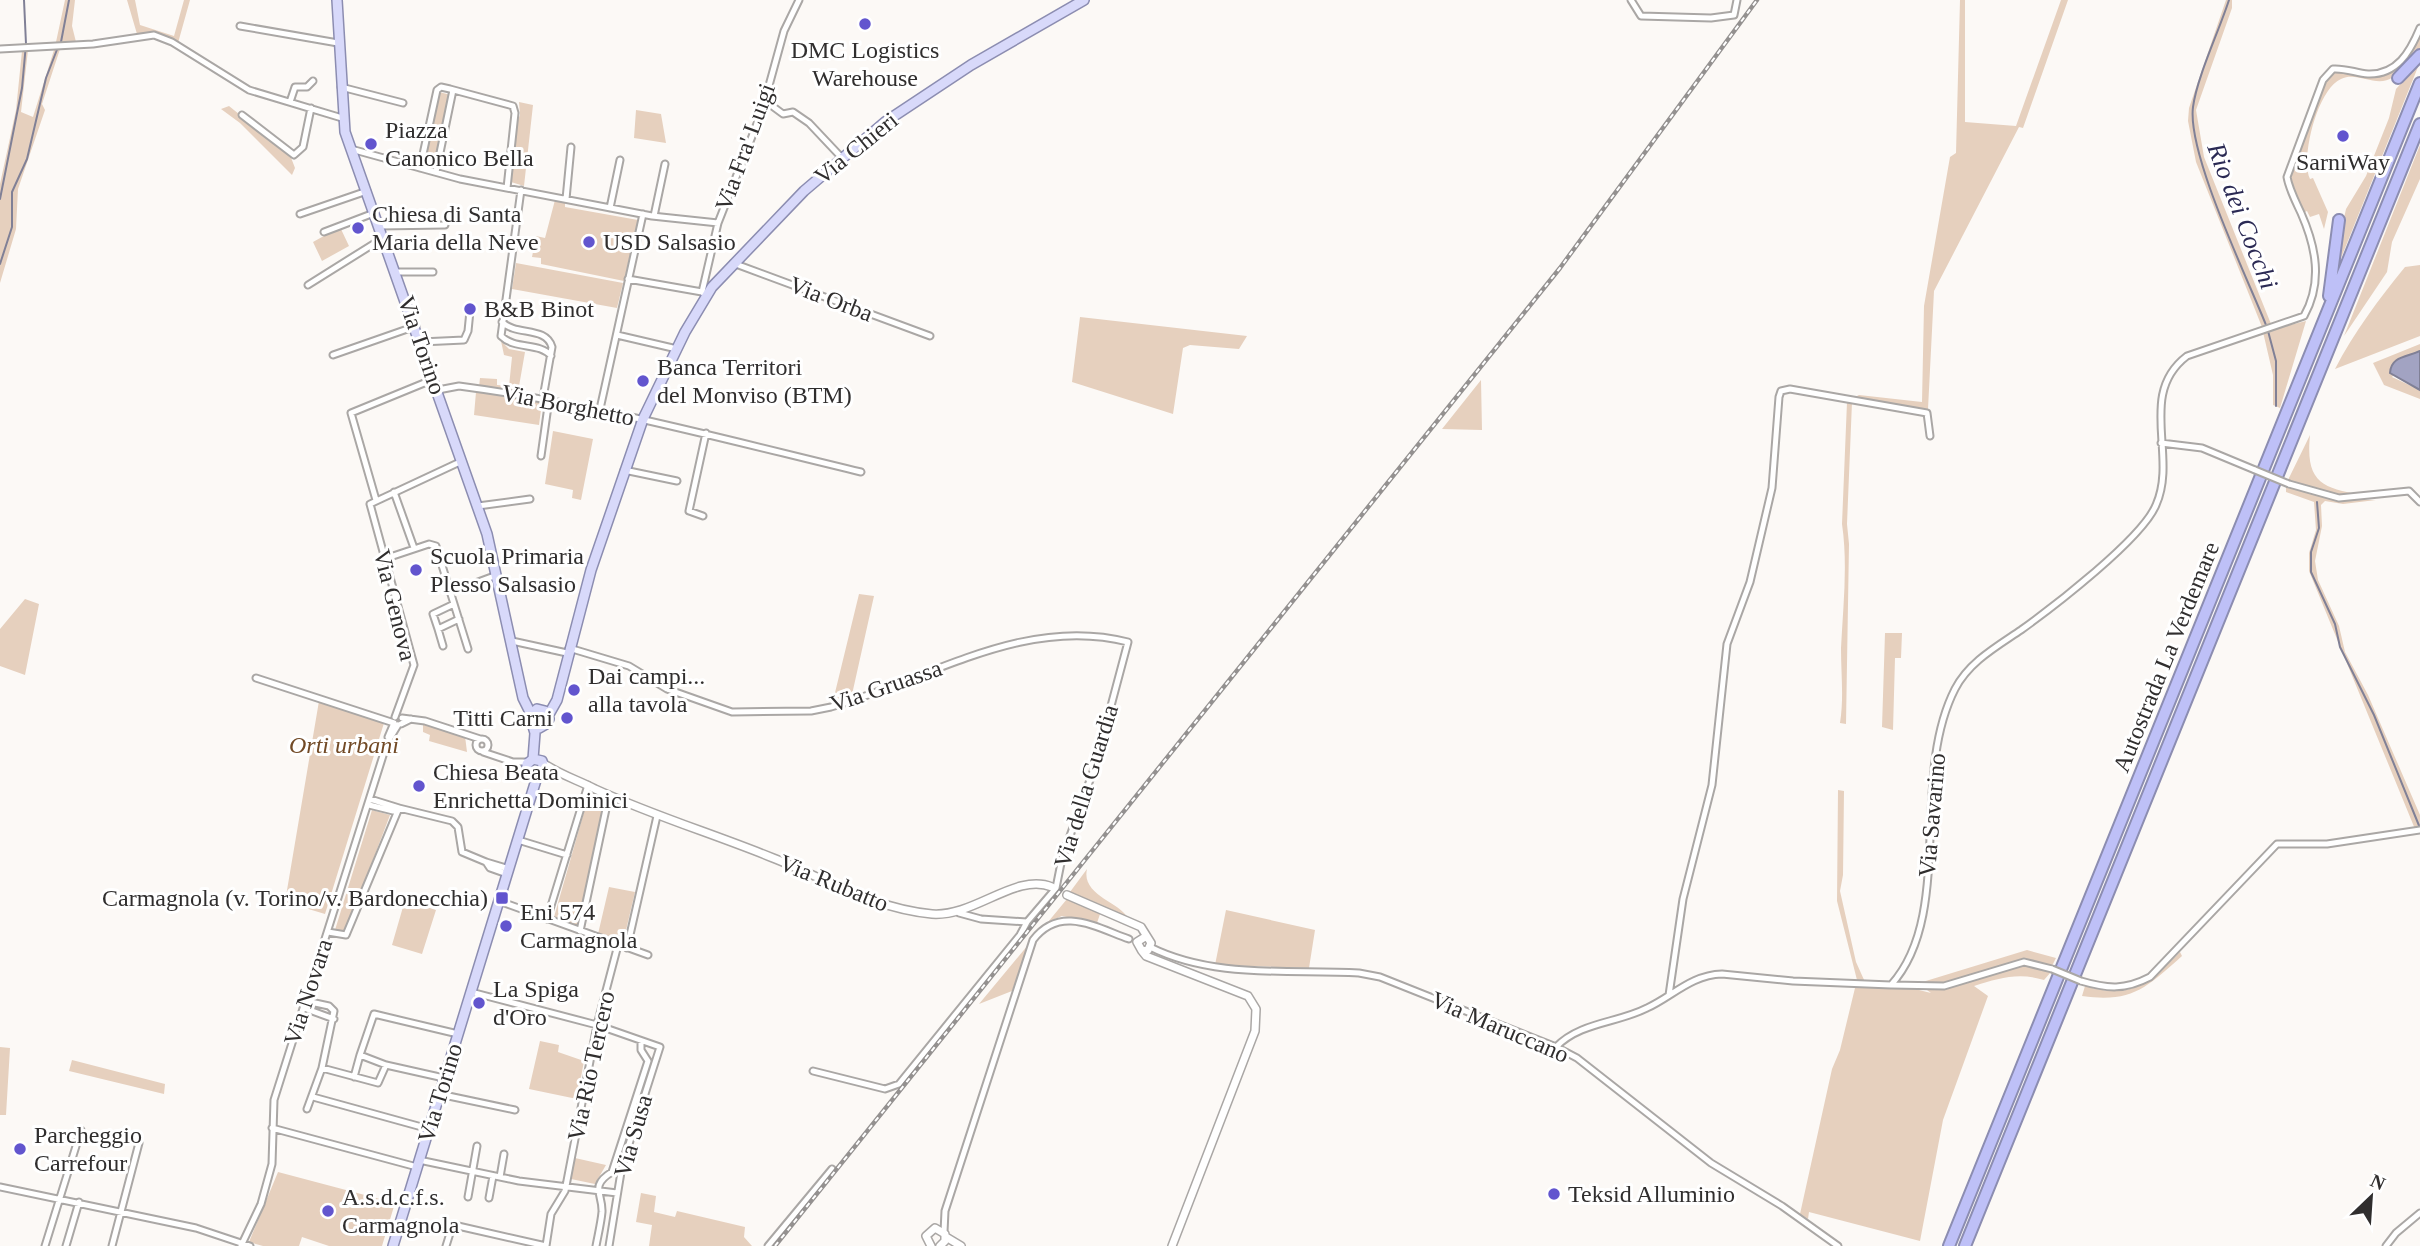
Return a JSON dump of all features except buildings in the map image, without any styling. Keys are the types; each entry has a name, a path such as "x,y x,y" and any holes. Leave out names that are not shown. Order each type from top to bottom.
{"highway":[{"path":"2398,78 2420,54"},
{"name":"Autostrada La Verdemare","path":"1949,1246 2420,83"},
{"name":"Autostrada La Verdemare","path":"1965,1246 2420,124"},
{"path":"2309,362 2313,339 2332,287 2339,220"}],"main road":[{"name":"Via Torino","path":"337,0 342,118 478,506 523,688 540,712"},
{"name":"Via Chieri","path":"535,767 544,726 540,712 557,700 568,651 624,470 643,419 704,294 842,158 914,102 1084,0"},
{"path":"535,767 533,725 540,712"},
{"path":"533,725 544,726"},
{"name":"Via Torino","path":"393,1246 507,871 535,767"}],"street":[{"name":"Via Fra' Luigi","path":"704,294 718,223 764,100 784,31 799,0"},
{"path":"1631,0 1641,16 1711,18 1734,15 1737,0"},
{"path":"240,26 338,43"},
{"name":"Via Savarino","path":"1891,985 1911,958 1920,935 1932,771 1943,722 1955,689 1976,662 2066,596 2151,516 2160,493 2161,394 2164,383 2178,364 2187,356 2304,316 2311,299 2316,268 2314,244 2287,177 2323,80 2333,69 2368,74 2390,69 2408,54 2420,28"},
{"path":"0,49 93,44 154,35 172,42 249,90 342,118"},
{"path":"290,102 295,87 307,86 313,81"},
{"path":"341,87 403,103"},
{"path":"419,168 437,89 453,90 509,104 514,109 507,188"},
{"path":"436,172 453,90"},
{"path":"764,100 783,114 793,112 809,122 842,158"},
{"path":"242,115 294,155 303,147 311,108"},
{"path":"566,199 571,147"},
{"path":"351,149 507,188 654,216 718,223"},
{"path":"610,208 620,160"},
{"path":"654,216 664,164"},
{"path":"521,190 501,336 506,341 549,353"},
{"path":"300,214 368,191"},
{"path":"324,233 374,213"},
{"path":"600,409 643,214"},
{"path":"379,226 445,225"},
{"path":"307,285 383,238"},
{"name":"Via Orba","path":"733,263 930,336"},
{"path":"396,272 433,272"},
{"path":"628,279 704,294"},
{"path":"421,342 464,340 470,311"},
{"path":"502,322 510,328 545,335 551,343 541,456"},
{"path":"333,355 416,326"},
{"path":"506,341 510,328"},
{"path":"617,335 677,349"},
{"name":"Via Genova","path":"398,719 414,665 370,509 370,504 375,500 351,413 435,379"},
{"name":"Via Borghetto","path":"438,390 459,386 600,409 861,472"},
{"path":"1669,995 1683,899 1712,785 1727,643 1750,582 1772,488 1779,397 1782,391 1790,389 1927,413 1930,436"},
{"path":"703,516 689,511 706,433"},
{"path":"2161,443 2202,448 2289,484 2339,498 2409,491 2420,502"},
{"path":"375,500 462,461"},
{"path":"624,470 677,481"},
{"path":"394,492 414,548"},
{"path":"478,506 530,499"},
{"path":"384,559 429,544 436,546 468,649"},
{"path":"451,592 497,575"},
{"path":"443,646 433,614 454,604"},
{"path":"438,629 459,619"},
{"name":"Via Gruassa","path":"512,641 629,666 667,689 742,713 811,711 831,707 960,660 1051,636 1128,642"},
{"name":"Via della Guardia","path":"813,1071 885,1089 899,1084 1056,888 1062,858 1095,766 1128,642"},
{"path":"256,678 386,719 415,718 463,732 478,742 488,742 486,750"},
{"name":"Via Novara","path":"241,1244 268,1180 273,1157 274,1100 387,743 398,719"},
{"path":"478,742 478,750 486,750 497,757 535,767"},
{"name":"Via Rubatto","path":"535,767 588,785 657,816 772,857 888,907 935,914 959,913 1026,883 1040,883 1052,887"},
{"path":"547,919 588,785"},
{"path":"580,932 609,795"},
{"path":"370,802 393,811 399,808 452,821 458,827 461,852 507,871"},
{"path":"328,932 346,935 399,808"},
{"path":"627,948 657,816"},
{"path":"1556,1046 1582,1030 1629,1016 1693,980 1713,974 1944,986 2024,962 2113,989 2133,986 2150,977 2277,844 2327,844 2419,831"},
{"path":"516,840 567,855"},
{"path":"1068,895 1141,927 1150,947 1142,951"},
{"path":"498,901 648,956"},
{"path":"959,913 981,919 1027,922"},
{"path":"921,1246 945,1211 1033,940 1047,925 1070,919 1129,939"},
{"path":"1145,937 1137,942 1146,956 1248,996 1256,1010 1255,1031 1172,1246"},
{"name":"Via Rio Tercero","path":"446,1246 451,1230 458,1226 546,1246 551,1214 566,1187 597,1025 618,945"},
{"name":"Via Maruccano","path":"1150,947 1186,962 1217,968 1323,971 1380,977 1556,1046 1583,1063 1711,1163 1782,1206 1838,1246"},
{"name":"Via Susa","path":"470,992 597,1025 660,1047 622,1166 609,1246"},
{"path":"306,1001 333,1008 334,1019 323,1068 307,1109"},
{"path":"304,1008 334,1019"},
{"path":"354,1077 372,1014 457,1034"},
{"name":"Via Susa","path":"596,1246 602,1207 598,1190 603,1177 612,1172 648,1061 641,1050 641,1041"},
{"path":"360,1055 386,1065 444,1078"},
{"path":"323,1068 378,1083 386,1065"},
{"path":"439,1094 515,1110"},
{"path":"313,1097 429,1129"},
{"path":"272,1128 418,1163 617,1193"},
{"path":"45,1246 81,1130"},
{"path":"112,1246 139,1143"},
{"path":"468,1197 477,1146"},
{"path":"489,1198 504,1154"},
{"path":"768,1246 832,1169"},
{"path":"0,1187 121,1211 250,1246"},
{"path":"66,1246 79,1202"},
{"path":"943,1246 945,1211"},
{"path":"2386,1246 2396,1233 2420,1213"},
{"path":"933,1228 961,1246"},
{"path":"926,1238 932,1246"}],"green space":[{"path":"65,0 75,0 72,26 76,42 56,42"},
{"path":"127,0 135,0 140,25 174,36 184,0 190,0 178,43 151,33 137,34"},
{"path":"1960,0 1965,0 1965,122 2016,126 2061,0 2068,0 2023,128 2019,127 1934,291 1928,409 1853,398 1859,395 1922,402 1924,306 1950,157 1956,153"},
{"path":"2226,0 2232,0 2232,8 2196,110 2204,157 2271,324 2262,327 2196,162 2188,121 2189,108"},
{"path":"2420,34 2420,50 2393,77 2381,81 2354,77 2341,79 2332,85 2318,110 2309,142 2307,170 2328,212 2324,229 2319,214 2310,217 2307,211 2303,213 2289,179 2328,76 2335,71 2363,73 2386,69 2405,57"},
{"path":"60,49 42,104 45,110 18,189 16,229 0,283 0,184 16,110 22,51 28,50 21,112 33,117 54,50"},
{"path":"2420,62 2339,263 2339,241 2346,209 2366,176 2389,118 2396,89"},
{"path":"439,92 451,95 444,127 441,127 435,167 422,164"},
{"path":"519,102 533,105 524,186 511,182 520,115"},
{"path":"229,106 290,155 295,168 292,175 240,123 221,109"},
{"path":"636,110 661,114 666,143 634,138"},
{"path":"2420,145 2420,179 2392,242 2387,272 2344,336"},
{"name":"USD Salsasio","path":"555,200 565,202 565,207 638,220 624,281 541,264 541,258 532,257 536,236 545,238"},
{"path":"340,227 349,246 322,261 313,242"},
{"path":"516,263 623,283 617,308 512,289"},
{"path":"2420,265 2420,336 2335,369 2367,316 2405,267"},
{"path":"1080,317 1247,336 1239,349 1190,345 1183,348 1173,414 1072,382"},
{"path":"2306,321 2280,408 2273,405 2273,375 2263,332"},
{"path":"501,341 509,349 525,352 518,392 479,387 480,378 497,379 497,385 509,386 512,357 504,355"},
{"path":"2420,344 2420,351 2412,354 2392,377 2420,390 2420,399 2384,385 2373,363"},
{"path":"1481,380 1482,430 1442,429"},
{"path":"476,392 542,402 539,425 474,415"},
{"path":"1847,402 1852,402 1847,524 1846,724 1840,723 1845,570 1842,524"},
{"path":"553,431 593,439 581,500 572,498 573,490 545,484"},
{"path":"2310,435 2311,464 2321,481 2340,490 2368,496 2342,496 2288,480"},
{"path":"2286,484 2337,499 2376,500 2343,504 2325,501 2321,505 2322,526 2315,561 2318,580 2339,626 2345,652 2368,695 2420,815 2420,828 2415,829 2309,571 2309,553 2316,530 2314,502 2286,492"},
{"path":"859,594 874,596 851,699 832,705"},
{"path":"25,599 39,604 25,675 0,666 0,629"},
{"path":"1885,633 1902,633 1901,658 1895,658 1893,730 1882,727"},
{"name":"Orti urbani","path":"319,701 384,723 325,914 285,902"},
{"path":"423,723 465,736 467,752 429,741 430,735 423,732"},
{"path":"1838,790 1844,791 1843,875 1840,891 1856,962 1865,982 1857,980 1837,901"},
{"path":"590,791 607,798 577,926 554,917"},
{"path":"372,810 390,815 345,934 335,930"},
{"path":"1087,869 1087,878 1095,892 1128,918 1070,892"},
{"path":"609,887 635,892 623,943 598,934"},
{"path":"1067,899 1100,914 1097,923 1062,916 1048,922"},
{"path":"405,900 436,910 422,954 392,945"},
{"path":"1226,910 1315,930 1309,968 1215,965"},
{"path":"1028,945 1012,991 979,1004"},
{"path":"2027,950 2056,958 2052,966 2023,960 1951,983 1916,984"},
{"path":"2180,952 2182,956 2137,991 2114,997 2082,996 2085,986 2114,991 2138,986 2158,973"},
{"path":"2033,965 2051,972 2044,980 2017,976 1974,986 1988,996 1943,1120 1920,1241 1809,1212 1808,1219 1800,1214 1832,1069 1840,1050 1855,988 1911,988 1931,993 1927,990"},
{"path":"540,1041 559,1045 558,1052 584,1061 577,1099 529,1089"},
{"path":"0,1047 10,1048 6,1115 0,1115"},
{"path":"72,1060 165,1084 164,1094 69,1071"},
{"path":"575,1158 606,1165 595,1184 571,1179"},
{"name":"A.s.d.c.f.s. Carmagnola","path":"278,1172 395,1203 382,1246 329,1246 302,1237 299,1246 263,1246 249,1242"},
{"path":"641,1193 656,1196 654,1212 675,1217 677,1211 745,1227 744,1237 752,1246 649,1246 652,1225 636,1222"}],"water":[{"path":"2420,351 2420,390 2390,373 2397,360"}],"waterway":[{"path":"0,199 22,88 26,44 24,0"},
{"path":"61,42 69,0"},
{"name":"Rio dei Cocchi","path":"2229,0 2195,95 2194,128 2208,184 2266,325"},
{"path":"0,264 12,227 12,192 27,159 46,78 58,47"},
{"name":"Rio dei Cocchi","path":"2268,331 2276,361 2276,406"},
{"name":"Rio dei Cocchi","path":"2317,502 2319,528 2311,552 2311,572 2335,624 2340,647 2374,715 2420,828"}],"railway":[{"path":"775,1246 1560,268 1757,0"}],"place":[{"name":"DMC Logistics Warehouse","path":"865,24"},
{"name":"SarniWay","path":"2343,136"},
{"name":"Piazza Canonico Bella","path":"371,144"},
{"name":"Chiesa di Santa Maria della Neve","path":"358,228"},
{"name":"USD Salsasio","path":"589,242"},
{"name":"B&B Binot","path":"470,309"},
{"name":"Banca Territori del Monviso (BTM)","path":"643,381"},
{"name":"Scuola Primaria Plesso Salsasio","path":"416,570"},
{"name":"Dai campi... alla tavola","path":"574,690"},
{"name":"Titti Carni","path":"567,718"},
{"name":"Chiesa Beata Enrichetta Dominici","path":"419,786"},
{"name":"Carmagnola (v. Torino/v. Bardonecchia)","path":"502,898"},
{"name":"Eni 574 Carmagnola","path":"506,926"},
{"name":"La Spiga d'Oro","path":"479,1003"},
{"name":"Parcheggio Carrefour","path":"20,1149"},
{"name":"Teksid Alluminio","path":"1554,1194"},
{"name":"A.s.d.c.f.s. Carmagnola","path":"328,1211"}]}
